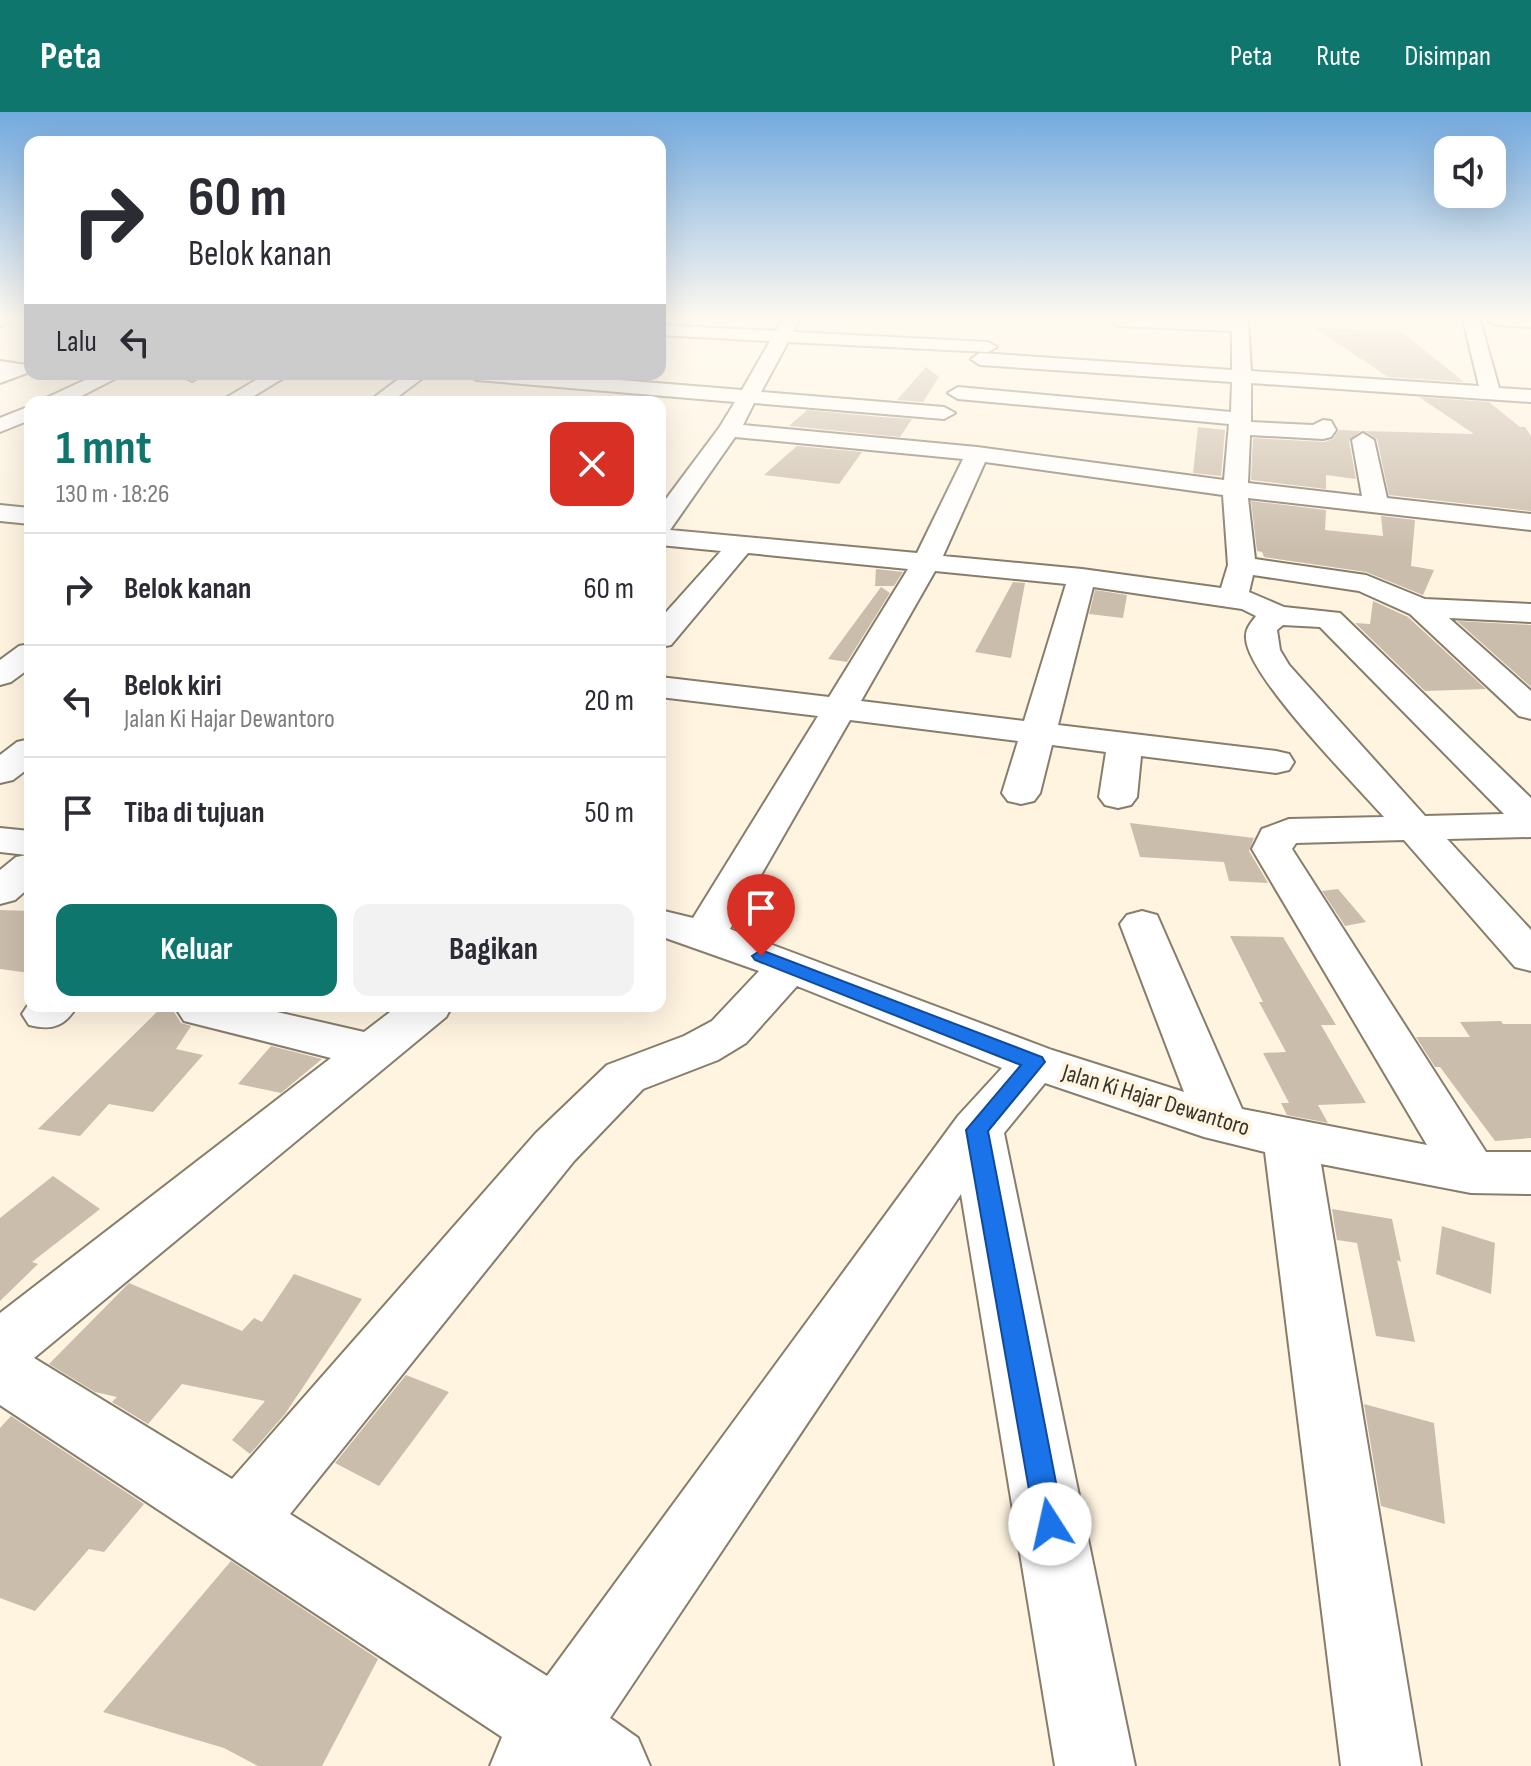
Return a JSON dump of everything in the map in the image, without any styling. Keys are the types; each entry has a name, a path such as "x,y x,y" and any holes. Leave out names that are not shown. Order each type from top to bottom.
{"street":[{"path":"666,517 699,475 747,397"},
{"path":"772,397 944,413"},
{"path":"918,449 955,397"},
{"path":"1052,397 1323,432 1325,413"},
{"path":"1233,599 1242,565 1235,489 1240,397"},
{"path":"1524,397 1531,417"},
{"path":"0,406 24,410"},
{"path":"0,426 24,414"},
{"path":"729,430 977,454 1235,489 1522,521 1531,544"},
{"path":"1363,440 1376,504"},
{"path":"682,929 839,710 927,561 977,454"},
{"path":"666,471 699,475"},
{"path":"666,538 1082,577 1250,601 1278,616 1378,623 1519,608"},
{"path":"666,631 741,545"},
{"path":"1242,565 1366,584 1430,618 1531,709"},
{"path":"1021,793 1082,577"},
{"path":"1278,616 1263,624 1259,632 1274,666 1318,723 1531,957"},
{"path":"1329,619 1531,822"},
{"path":"0,638 24,640"},
{"path":"0,675 24,657"},
{"path":"666,688 1276,762"},
{"path":"1118,797 1125,745"},
{"path":"0,772 24,754"},
{"path":"1471,1172 1272,849 1276,837 1289,831 1531,822"},
{"path":"0,840 24,842"},
{"path":"0,891 24,871"},
{"path":"1142,924 1222,1124"},
{"name":"Jalan Ki Hajar Dewantoro","path":"682,929 789,966 1035,1062 1222,1124 1471,1172 1531,1173"},
{"path":"240,1522 555,1147 625,1077 701,1048 729,1032 789,966"},
{"path":"209,1012 373,1051"},
{"path":"0,1349 422,1012"},
{"path":"0,1371 240,1522 566,1753 977,1130 1035,1062"},
{"path":"977,1130 1095,1766"},
{"path":"1290,1138 1381,1766"}],"building":[{"path":"899,397 926,397 923,402 897,400"},
{"path":"1419,397 1489,402 1520,427 1525,427 1531,436 1531,511 1389,495 1377,439 1365,431 1474,434"},
{"path":"807,410 912,419 900,437 789,426"},
{"path":"1198,427 1225,430 1221,476 1193,473"},
{"path":"1339,430 1361,431 1349,441 1356,479 1326,475 1326,489 1251,480 1253,438 1324,442 1333,439"},
{"path":"797,446 862,452 839,484 764,475"},
{"path":"1251,501 1326,510 1325,530 1383,536 1381,516 1415,520 1411,566 1434,570 1423,595 1366,572 1264,557 1262,552 1257,551"},
{"path":"876,569 903,572 894,586 875,586"},
{"path":"1013,582 1025,583 1011,658 975,652"},
{"path":"881,587 890,593 847,662 828,659"},
{"path":"1095,590 1127,595 1123,618 1089,614"},
{"path":"1373,601 1408,617 1486,689 1425,691 1355,623 1370,624"},
{"path":"1457,621 1531,625 1531,687"},
{"path":"1130,823 1254,838 1249,851 1268,883 1229,881 1224,862 1140,857"},
{"path":"1338,889 1366,922 1345,926 1322,891"},
{"path":"0,910 24,911 24,972 0,969"},
{"path":"1230,936 1283,937 1336,1025 1321,1025 1366,1103 1318,1105 1328,1123 1287,1115 1281,1103 1289,1103 1263,1053 1286,1052 1259,1002 1263,1002"},
{"path":"157,1012 174,1012 181,1023 191,1026 176,1049 203,1055 153,1112 109,1104 80,1136 38,1129"},
{"path":"1501,1021 1503,1024 1531,1024 1531,1138 1495,1141 1440,1067 1435,1067 1416,1037 1470,1037 1460,1022"},
{"path":"271,1046 322,1059 281,1093 238,1084"},
{"path":"53,1176 100,1209 32,1262 38,1264 0,1301 0,1218"},
{"path":"1332,1209 1392,1219 1401,1262 1397,1260 1415,1342 1376,1336 1357,1243 1337,1240"},
{"path":"1442,1226 1495,1243 1491,1294 1436,1274"},
{"path":"294,1274 362,1299 285,1414 250,1454 232,1440 265,1401 182,1384 148,1424 112,1402 117,1397 95,1392 49,1364 129,1283 242,1331 254,1318 262,1322"},
{"path":"406,1375 449,1392 379,1486 335,1463"},
{"path":"1364,1404 1434,1423 1445,1524 1381,1506"},
{"path":"11,1416 144,1504 104,1552 89,1549 35,1611 0,1598 0,1428"},
{"path":"231,1561 378,1659 322,1766 258,1766 224,1748 103,1712"}],"route":[{"path":"761,956 1035,1062 977,1130 1050,1524"}]}
